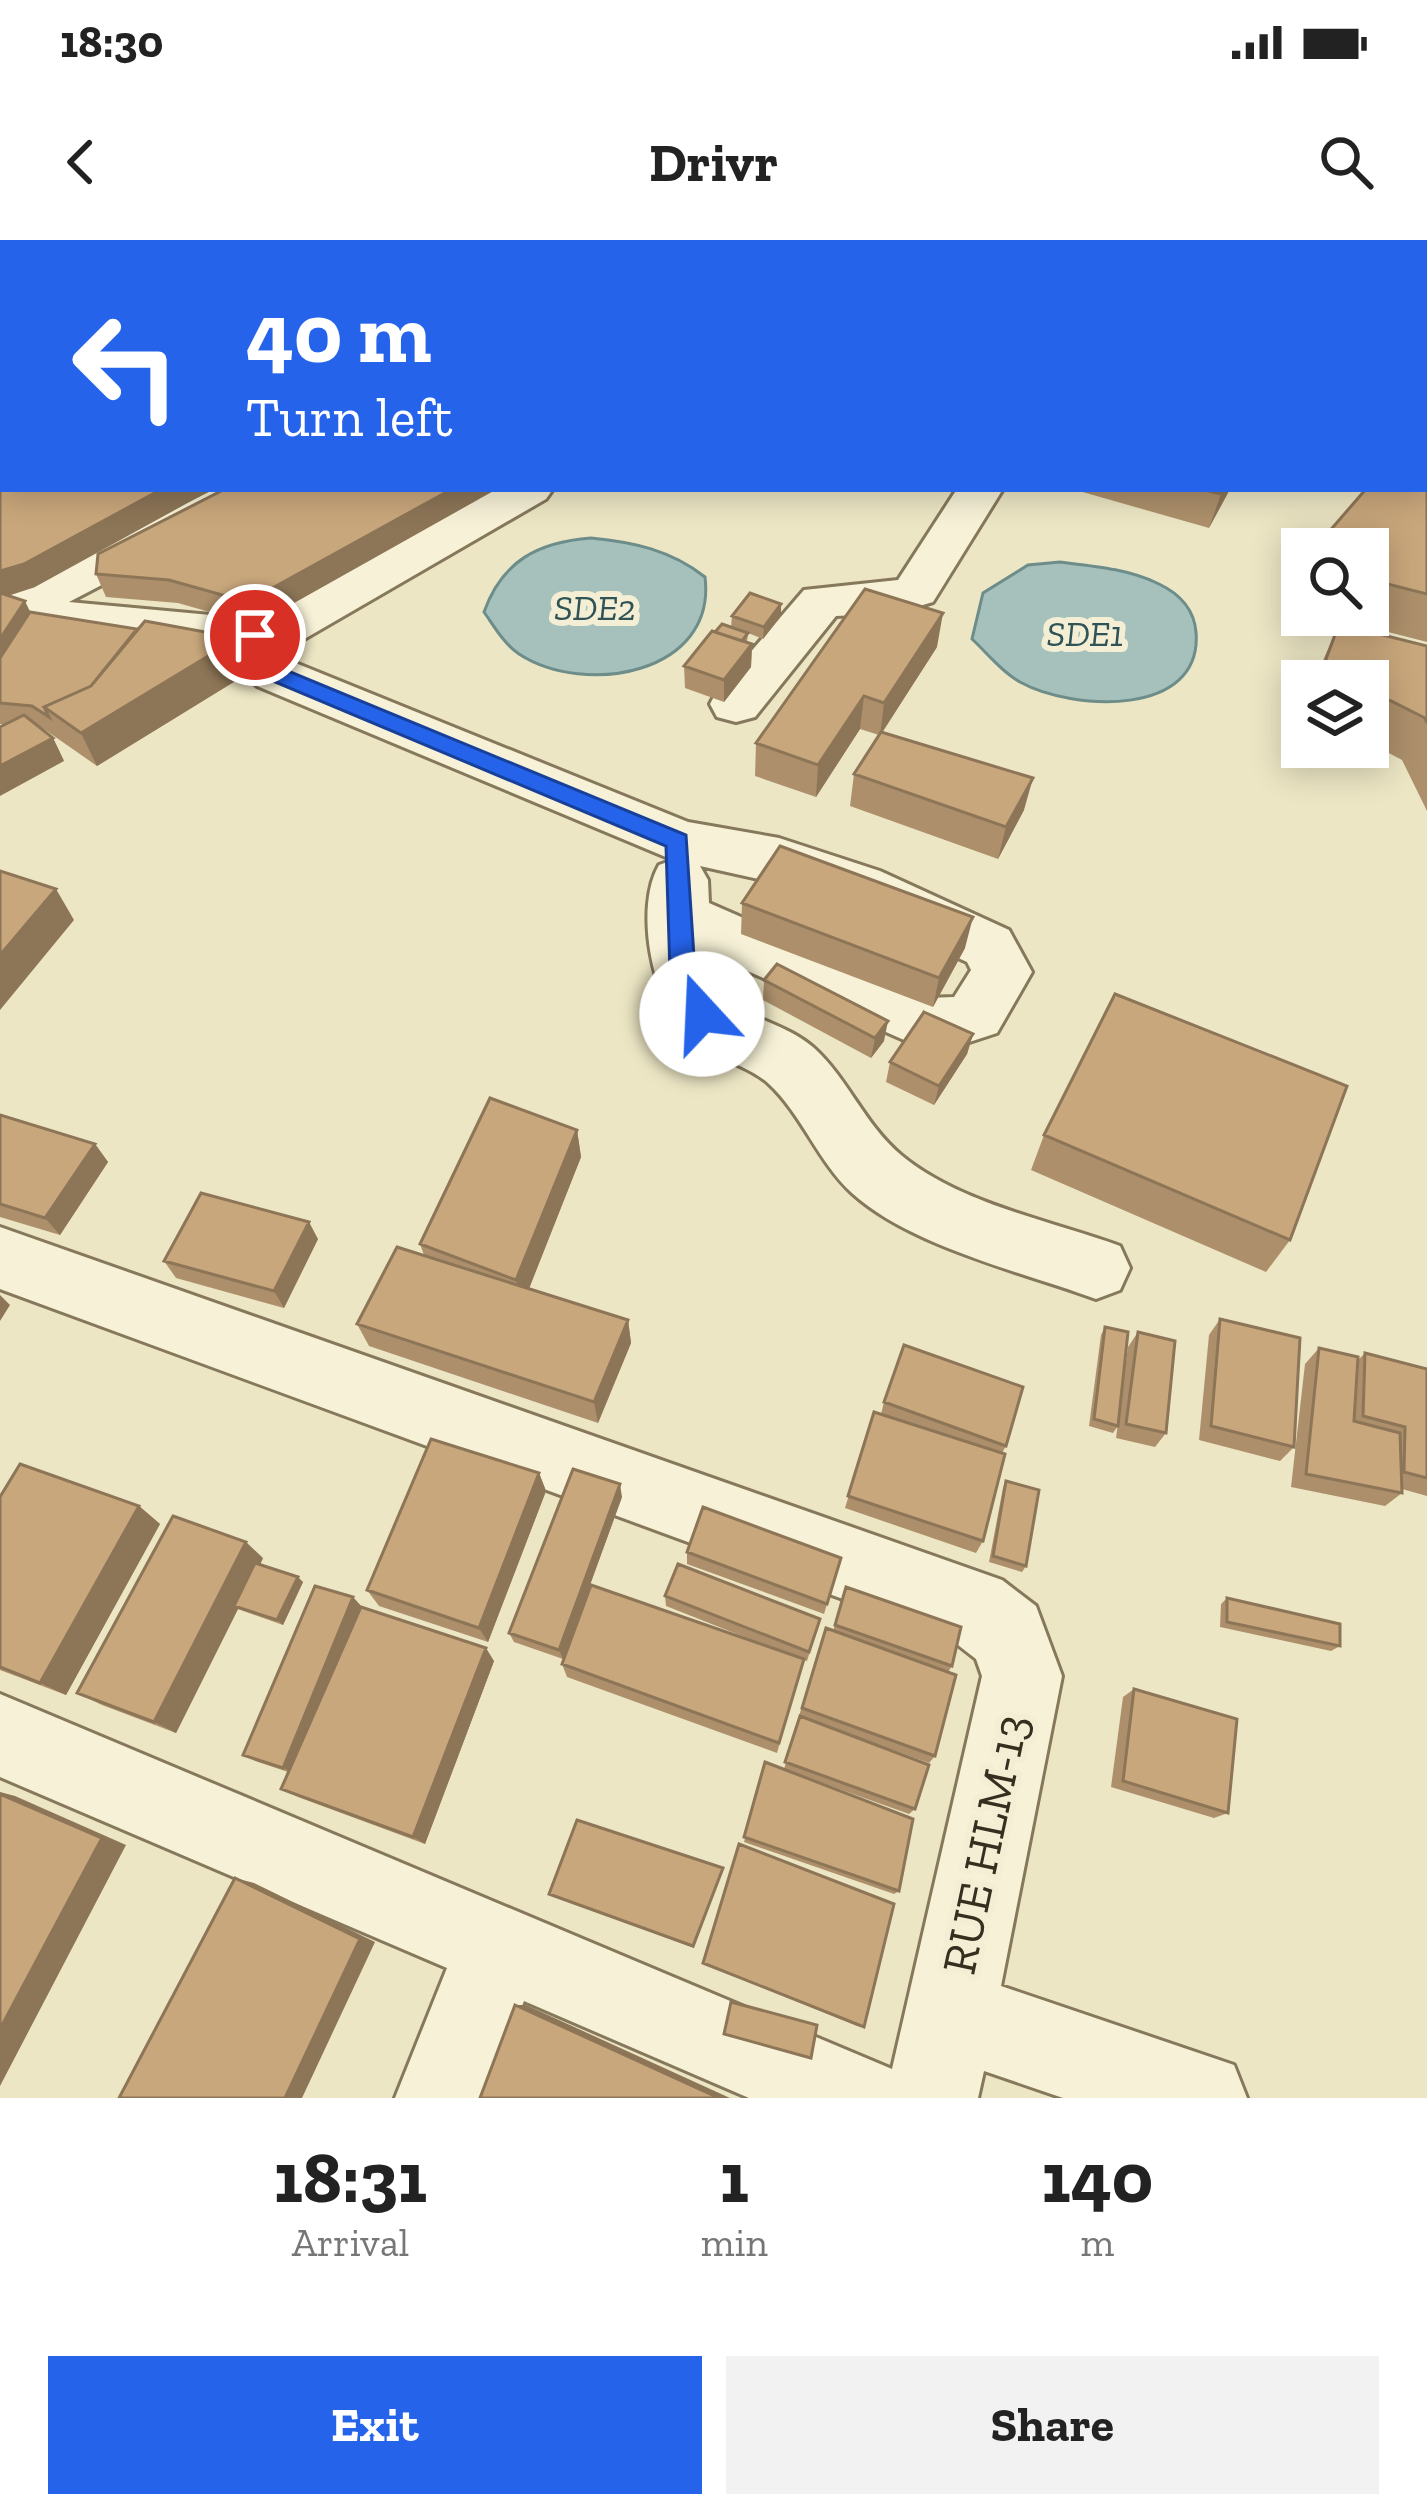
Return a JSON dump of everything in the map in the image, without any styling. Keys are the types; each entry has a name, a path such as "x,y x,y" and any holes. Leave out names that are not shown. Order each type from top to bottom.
{"street":[{"path":"3,614 245,492"},
{"path":"3,614 255,635 288,626 525,492"},
{"path":"736,704 803,617 822,601 896,597 916,591 978,492"},
{"path":"255,635 258,657 275,674 678,841 776,858 820,872 988,946 1002,971 975,1016 948,1024 920,1022 681,916"},
{"path":"678,841 688,995 702,1014 732,1036 769,1051 793,1068 879,1177 909,1197 1096,1268"},
{"name":"RUE HLM-13","path":"0,1258 974,1608 1008,1634 1022,1676 940,2056"},
{"path":"0,1735 857,2098"},
{"path":"441,2098 500,1948"},
{"path":"940,2056 1202,2098"}],"water":[{"name":"SDE2","path":"591,538 651,549 705,577 703,610 690,636 669,655 641,668 610,674 546,667 514,650 484,612 501,579 524,557 554,544"},
{"name":"SDE1","path":"1060,562 1136,575 1179,598 1189,609 1196,632 1193,660 1179,680 1157,693 1130,700 1070,699 1020,682 972,639 983,593 1028,565"}],"building":[{"path":"0,492 156,492 24,564 0,571"},
{"path":"219,492 447,492 247,602 169,580 96,574 98,554"},
{"path":"1363,492 1427,492 1427,594 1389,584 1389,528 1332,528"},
{"path":"865,589 943,613 884,703 864,696 818,765 756,743"},
{"path":"0,593 25,601 0,639"},
{"path":"750,593 781,604 764,627 732,616"},
{"path":"30,612 137,629 91,686 44,707 49,717 32,706 0,703 0,658"},
{"path":"145,621 238,638 81,733 44,707 91,686"},
{"path":"722,624 748,633 742,641 715,632"},
{"path":"712,631 752,644 724,680 684,666"},
{"path":"1335,636 1387,636 1427,646 1427,723 1389,700 1389,660 1326,660"},
{"path":"24,715 53,738 0,766 0,727"},
{"path":"881,732 1033,778 1006,827 854,774"},
{"path":"780,846 973,917 939,978 742,903"},
{"path":"0,871 56,889 0,955"},
{"path":"777,964 888,1021 875,1038 764,980"},
{"path":"1115,994 1347,1086 1290,1240 1044,1135"},
{"path":"924,1012 973,1034 939,1086 890,1062"},
{"path":"490,1098 577,1130 516,1280 420,1244"},
{"path":"0,1115 95,1144 45,1218 0,1204"},
{"path":"201,1193 309,1222 274,1291 164,1261"},
{"path":"397,1247 628,1320 594,1402 357,1324"},
{"path":"1220,1319 1300,1338 1294,1447 1211,1426"},
{"path":"1105,1327 1128,1332 1118,1426 1094,1419"},
{"path":"1138,1332 1175,1341 1166,1433 1126,1424"},
{"path":"904,1345 1023,1387 1006,1446 884,1402"},
{"path":"1319,1348 1358,1357 1354,1421 1400,1433 1402,1493 1306,1474"},
{"path":"1365,1353 1427,1369 1427,1478 1404,1472 1405,1427 1363,1416"},
{"path":"874,1412 1005,1454 983,1541 848,1496"},
{"path":"431,1439 539,1473 479,1628 367,1590"},
{"path":"20,1464 139,1506 40,1683 0,1667 0,1497"},
{"path":"573,1469 620,1484 559,1650 509,1633"},
{"path":"1006,1481 1039,1490 1026,1566 993,1556"},
{"path":"703,1507 841,1558 827,1604 687,1552"},
{"path":"173,1516 246,1542 154,1722 77,1693"},
{"path":"255,1563 298,1577 277,1620 234,1606"},
{"path":"678,1564 820,1619 809,1652 665,1596"},
{"path":"591,1585 804,1659 779,1743 562,1664"},
{"path":"315,1586 353,1597 283,1768 243,1755"},
{"path":"846,1587 961,1627 952,1666 835,1625"},
{"path":"1227,1598 1340,1624 1340,1646 1227,1622"},
{"path":"361,1607 486,1648 413,1837 281,1789"},
{"path":"826,1628 956,1675 935,1756 802,1708"},
{"path":"1134,1689 1237,1719 1228,1813 1123,1781"},
{"path":"800,1716 929,1765 915,1809 785,1762"},
{"path":"765,1762 913,1819 899,1891 744,1837"},
{"path":"0,1794 102,1838 0,2029"},
{"path":"577,1820 723,1868 693,1946 549,1894"},
{"path":"739,1844 894,1904 864,2027 703,1963"},
{"path":"235,1878 360,1939 285,2098 119,2098"},
{"path":"731,2002 817,2025 811,2058 724,2034"},
{"path":"515,2005 719,2098 480,2098"}],"route":[{"path":"255,635 258,657 275,674 678,841 683,972 688,995 702,1014"}]}
